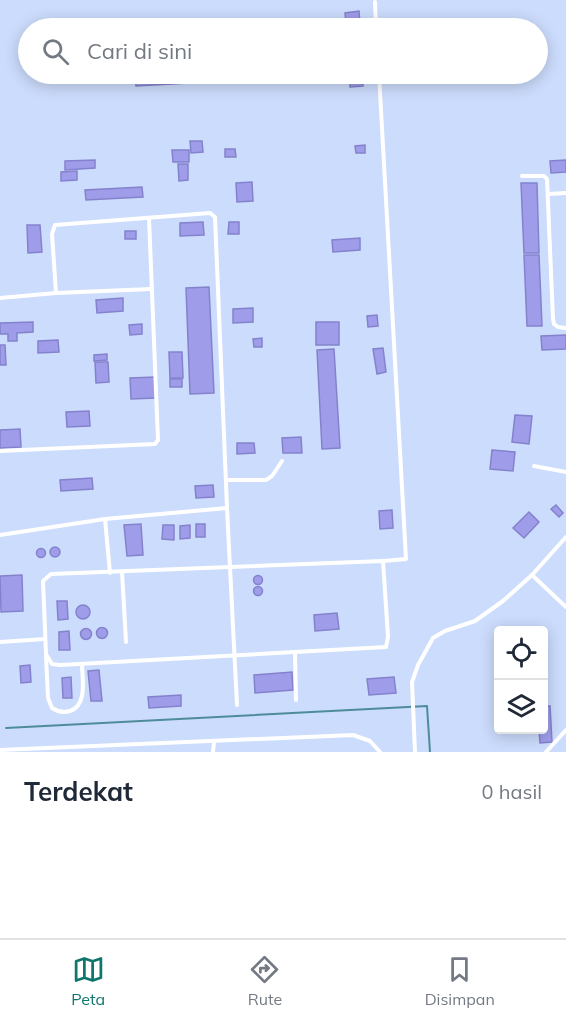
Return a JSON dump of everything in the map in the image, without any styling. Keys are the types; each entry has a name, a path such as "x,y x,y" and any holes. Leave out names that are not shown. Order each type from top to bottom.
{"lane":[{"path":"375,2 376,18"},
{"path":"82,664 80,704 66,712 52,708 48,698 43,581 58,573 110,573 406,559 380,84"},
{"path":"522,176 544,176 547,179 553,319 554,324 558,327 566,328"},
{"path":"548,194 566,193"},
{"path":"56,293 52,234 55,225 210,213 215,218 237,705"},
{"path":"0,450 155,444 159,435 149,218"},
{"path":"0,298 151,289"},
{"path":"226,480 266,480 272,476 282,461"},
{"path":"534,466 566,472"},
{"path":"0,535 105,519 227,508"},
{"path":"105,519 110,573"},
{"path":"415,752 412,682 418,665 433,639 445,631 475,621 503,601 532,575 566,537"},
{"path":"46,654 52,664 82,664 386,647 388,637 382,561"},
{"path":"122,572 126,642"},
{"path":"532,575 566,607"},
{"path":"0,642 45,639"},
{"path":"295,652 296,700"},
{"path":"546,752 566,730"},
{"path":"0,750 353,735 370,741 380,752"},
{"path":"213,752 214,742"}],"shaded area":[{"path":"0,0 566,0 566,752 0,752"}],"building":[{"path":"359,11 360,18 345,18 345,13"},
{"path":"136,84 172,84 136,86"},
{"path":"350,84 363,84 363,86 350,87"},
{"path":"190,141 202,141 203,152 191,153"},
{"path":"365,145 365,153 356,153 355,146"},
{"path":"225,149 235,149 236,157 225,157"},
{"path":"172,150 189,150 189,162 173,162"},
{"path":"95,160 95,168 65,170 65,161"},
{"path":"566,160 566,172 551,173 550,161"},
{"path":"178,164 188,164 188,180 179,181"},
{"path":"77,171 77,180 61,181 61,172"},
{"path":"252,182 253,201 237,202 236,183"},
{"path":"521,183 537,183 539,253 524,253"},
{"path":"142,187 143,197 86,200 85,190"},
{"path":"203,222 204,235 180,236 180,223"},
{"path":"229,222 239,222 239,234 228,234"},
{"path":"27,225 40,225 42,252 28,253"},
{"path":"125,231 136,231 136,239 125,239"},
{"path":"360,238 360,250 333,252 332,240"},
{"path":"524,255 539,255 542,326 527,326"},
{"path":"209,287 214,393 190,394 186,288"},
{"path":"123,298 123,311 97,313 96,300"},
{"path":"253,308 253,322 233,323 233,309"},
{"path":"377,315 378,326 368,327 367,316"},
{"path":"33,322 33,332 17,333 17,341 8,341 8,334 0,334 0,323"},
{"path":"316,322 339,322 339,345 316,345"},
{"path":"142,324 142,334 130,335 129,325"},
{"path":"566,335 566,349 542,350 541,336"},
{"path":"262,338 262,347 254,347 253,339"},
{"path":"58,340 59,352 38,353 38,341"},
{"path":"0,345 5,345 6,365 0,365"},
{"path":"383,348 386,372 377,374 373,349"},
{"path":"334,349 340,448 322,449 317,350"},
{"path":"169,352 182,352 183,378 170,378"},
{"path":"107,354 107,360 94,361 94,355"},
{"path":"95,362 108,362 109,382 96,383"},
{"path":"155,377 156,398 131,399 130,378"},
{"path":"170,379 182,379 182,387 170,387"},
{"path":"89,411 90,426 67,427 66,412"},
{"path":"515,415 532,416 529,444 512,442"},
{"path":"20,429 21,447 0,448 0,430"},
{"path":"301,437 302,453 283,453 282,438"},
{"path":"237,443 254,443 255,453 237,454"},
{"path":"492,450 515,452 513,471 490,469"},
{"path":"92,478 93,489 61,491 60,480"},
{"path":"213,485 214,497 196,498 195,486"},
{"path":"556,505 563,513 559,517 551,509"},
{"path":"392,510 393,528 380,529 379,511"},
{"path":"529,512 539,522 524,538 513,528"},
{"path":"141,524 143,555 127,556 124,525"},
{"path":"196,524 205,524 205,537 196,537"},
{"path":"163,525 174,525 174,540 162,539"},
{"path":"190,525 190,538 180,539 180,526"},
{"path":"55,547 59,548 59,556 55,557 51,556 50,552 51,548"},
{"path":"41,548 46,553 41,558 36,553"},
{"path":"22,575 23,611 1,612 0,576"},
{"path":"258,576 262,580 258,584 254,580"},
{"path":"258,587 262,591 258,595 254,591"},
{"path":"57,601 67,601 68,619 58,620"},
{"path":"83,605 88,607 90,612 88,617 83,619 78,617 76,612 78,607"},
{"path":"337,613 339,629 315,631 314,615"},
{"path":"102,627 108,633 102,639 96,633"},
{"path":"86,628 92,634 86,640 80,634"},
{"path":"69,631 70,650 59,650 59,632"},
{"path":"30,665 31,682 21,683 20,666"},
{"path":"99,670 102,701 91,701 88,671"},
{"path":"292,672 293,690 255,693 254,675"},
{"path":"71,677 72,698 63,698 62,678"},
{"path":"394,677 396,693 369,695 367,679"},
{"path":"181,695 181,706 149,708 148,697"},
{"path":"548,706 550,706 552,742 540,743 539,734 548,734"}],"waterway":[{"path":"6,728 427,706 430,752"}]}
